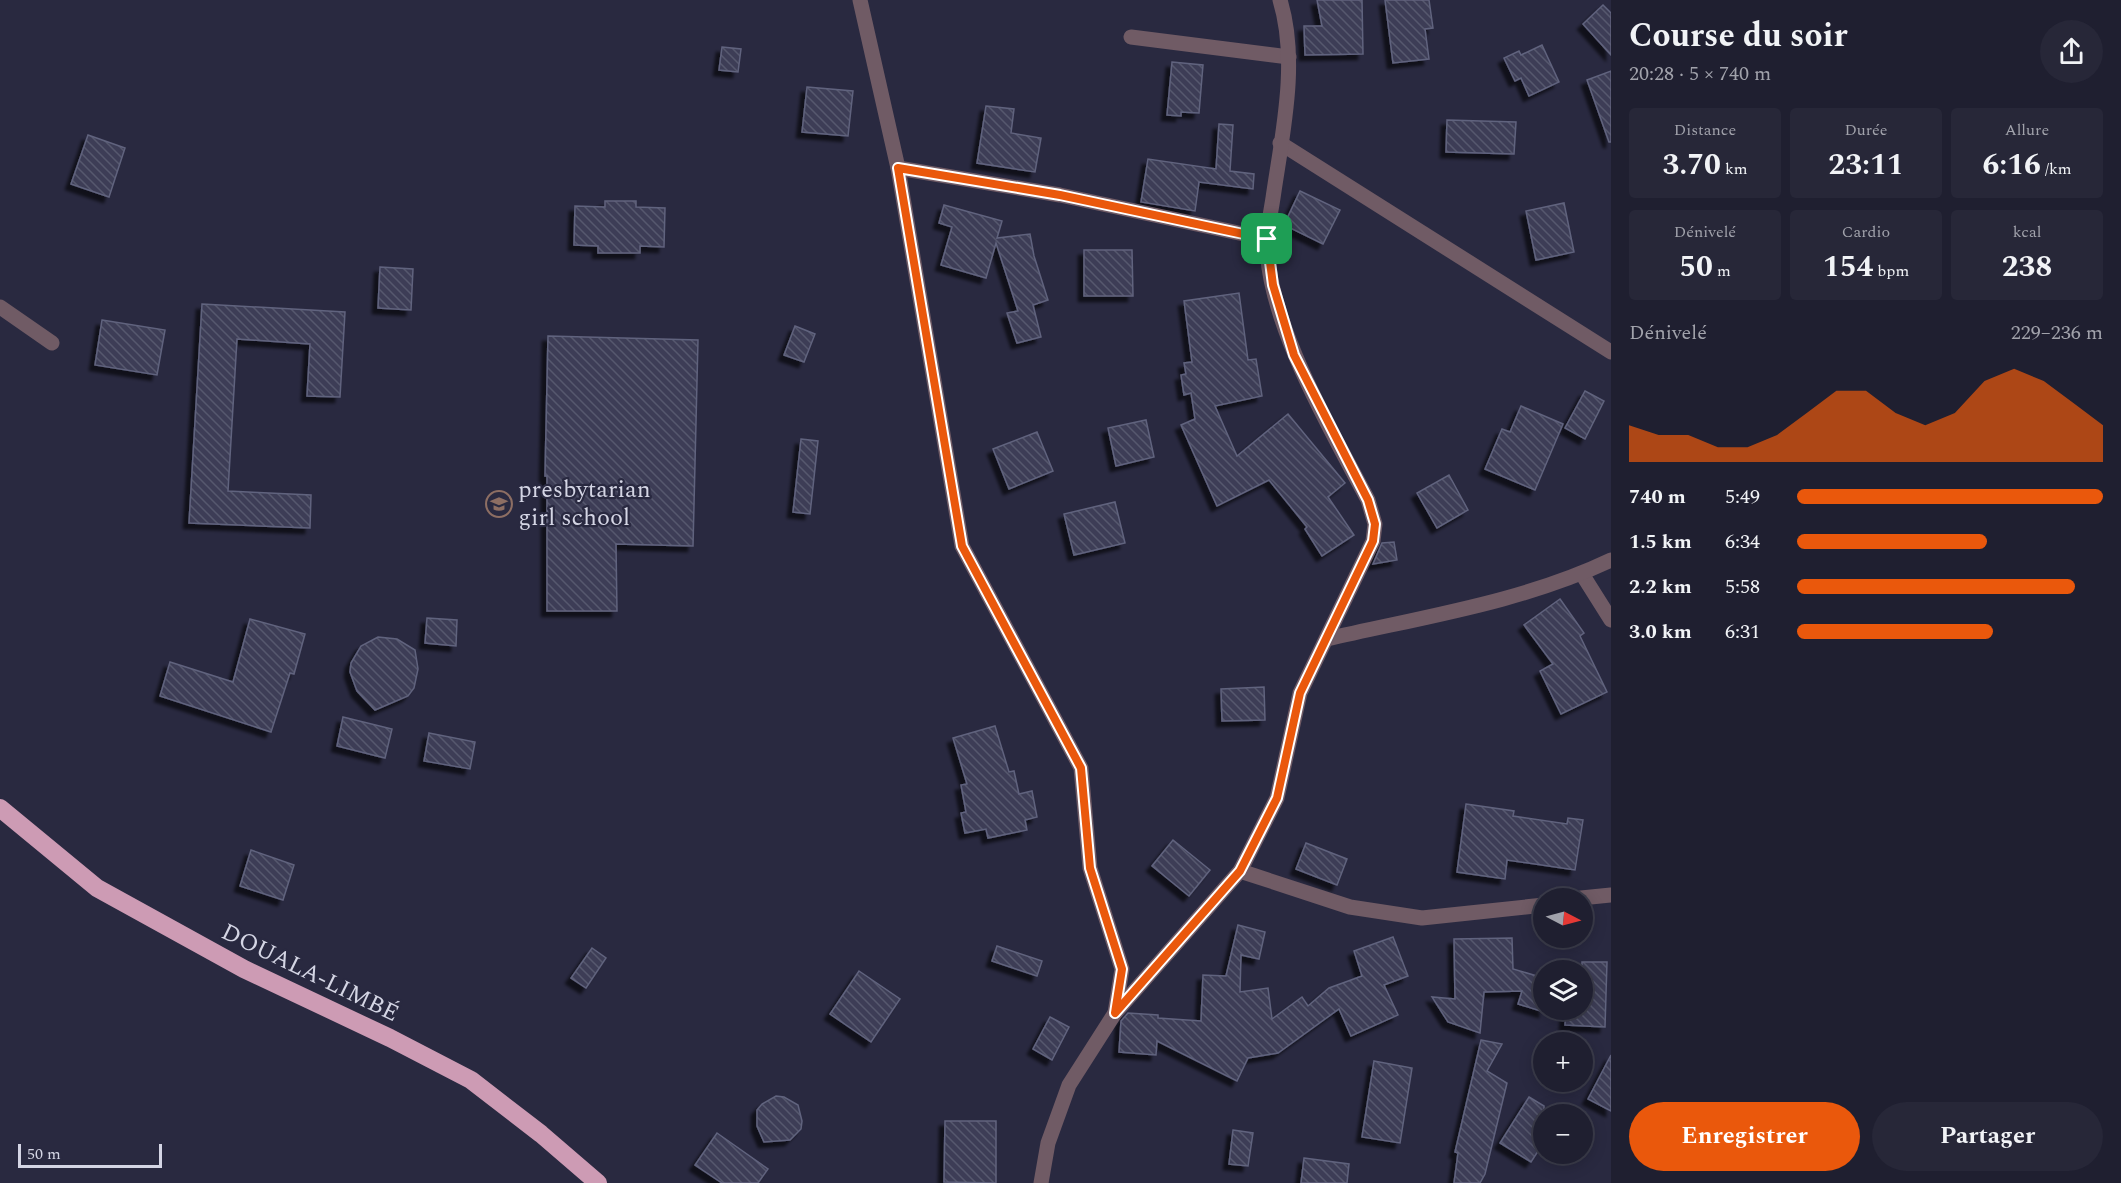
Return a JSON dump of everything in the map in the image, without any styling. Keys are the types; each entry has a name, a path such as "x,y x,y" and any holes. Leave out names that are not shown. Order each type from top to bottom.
{"highway":[{"name":"DOUALA-LIMBÉ","path":"0,808 97,888 244,969 390,1038 471,1080 541,1134 598,1183"}],"street":[{"path":"860,0 898,168 962,546 1081,768 1090,868 1122,969 1115,1013"},
{"path":"1041,1183 1048,1143 1068,1084 1115,1013 1240,871 1277,798 1300,693 1373,541 1375,524 1368,500 1294,355 1273,285 1267,239 1289,57 1287,21 1280,0"},
{"path":"1131,37 1289,57"},
{"path":"1280,143 1611,352"},
{"path":"898,168 1060,195 1267,239"},
{"path":"0,307 51,343"},
{"path":"1327,639 1505,598 1582,574 1611,560"},
{"path":"1582,574 1611,620"},
{"path":"1240,871 1350,907 1422,918 1533,906"},
{"path":"1593,896 1610,892"}],"building":[{"path":"1317,0 1362,0 1363,54 1305,55 1304,26 1322,26"},
{"path":"1385,0 1429,0 1433,28 1425,29 1429,59 1393,63"},
{"path":"1603,5 1611,13 1611,55 1583,24"},
{"path":"1542,45 1559,82 1529,96 1521,78 1515,81 1504,58 1519,51 1521,55"},
{"path":"722,47 741,49 738,72 719,70"},
{"path":"1172,62 1203,65 1199,113 1181,112 1181,116 1167,115"},
{"path":"1611,71 1611,142 1609,142 1587,80"},
{"path":"807,87 853,91 848,136 802,132"},
{"path":"986,106 1014,109 1011,133 1041,138 1035,172 977,163"},
{"path":"1447,120 1516,122 1514,154 1446,152"},
{"path":"1219,124 1233,125 1230,171 1254,174 1253,189 1199,182 1195,211 1141,202 1148,159 1216,169"},
{"path":"88,135 125,148 109,197 71,184"},
{"path":"1300,191 1340,210 1323,244 1284,225"},
{"path":"605,201 636,201 636,207 665,208 664,247 640,246 640,253 598,253 598,246 574,245 575,206 605,207"},
{"path":"1564,203 1574,252 1536,260 1526,211"},
{"path":"944,205 1002,221 997,238 1030,234 1034,256 1048,300 1033,305 1041,337 1017,343 1007,313 1018,311 996,243 986,278 941,265 952,227 939,223"},
{"path":"1084,250 1132,250 1133,296 1084,296"},
{"path":"380,267 413,269 411,310 378,308"},
{"path":"1239,293 1248,360 1256,359 1262,396 1215,406 1237,456 1288,414 1345,483 1328,497 1354,535 1322,556 1305,529 1307,527 1269,480 1217,506 1181,425 1195,419 1191,393 1184,395 1181,375 1186,374 1184,363 1192,362 1184,301"},
{"path":"202,304 345,312 340,397 307,396 310,344 237,339 228,491 311,495 310,528 189,523"},
{"path":"102,320 165,330 157,375 95,365"},
{"path":"795,326 815,334 804,362 784,355"},
{"path":"548,336 698,340 693,546 616,544 617,611 547,611 547,476 545,476"},
{"path":"1585,391 1604,401 1585,439 1565,428"},
{"path":"1521,406 1563,424 1535,490 1485,469 1502,429 1510,432"},
{"path":"1146,420 1154,457 1116,466 1108,428"},
{"path":"1037,432 1053,471 1009,489 993,449"},
{"path":"801,439 818,441 810,514 793,512"},
{"path":"1449,475 1468,510 1437,528 1417,493"},
{"path":"1115,502 1125,543 1074,555 1064,514"},
{"path":"1394,542 1397,560 1373,564 1382,543"},
{"path":"1560,599 1584,633 1580,636 1607,692 1561,714 1540,671 1553,664 1524,625"},
{"path":"427,618 457,620 456,646 425,643"},
{"path":"250,619 305,634 294,674 290,673 271,732 160,696 170,662 233,682"},
{"path":"378,637 397,639 415,650 418,669 414,688 408,696 375,710 357,691 350,672 351,663 361,646"},
{"path":"1264,687 1265,720 1222,721 1221,689"},
{"path":"343,717 392,729 385,758 337,746"},
{"path":"995,726 1009,772 1014,771 1019,794 1032,791 1037,817 1025,820 1027,830 988,838 986,829 965,833 961,813 966,812 961,785 967,784 953,738"},
{"path":"429,733 475,742 470,769 424,761"},
{"path":"1466,804 1514,811 1513,816 1567,824 1568,818 1583,820 1575,870 1507,860 1505,879 1457,872"},
{"path":"1173,840 1210,870 1189,896 1152,866"},
{"path":"1306,843 1347,859 1337,885 1296,869"},
{"path":"251,850 294,865 283,900 240,886"},
{"path":"1238,925 1265,932 1259,959 1241,955 1240,992 1268,988 1272,1019 1302,997 1308,1006 1329,988 1362,976 1354,951 1393,937 1408,976 1384,985 1398,1015 1351,1036 1339,1009 1278,1053 1248,1058 1237,1081 1157,1041 1156,1055 1119,1052 1121,1021 1128,1013 1201,1021 1203,975 1226,976"},
{"path":"1512,938 1513,969 1533,975 1533,1009 1518,1004 1522,991 1484,992 1480,1033 1448,1022 1432,997 1455,999 1454,939"},
{"path":"997,946 1042,961 1037,976 992,961"},
{"path":"592,948 606,958 586,988 571,978"},
{"path":"1593,962 1607,962 1605,1027 1565,1025 1565,1020 1593,1020"},
{"path":"859,971 900,999 871,1042 830,1014"},
{"path":"1050,1017 1069,1027 1052,1060 1033,1049"},
{"path":"1481,1040 1502,1044 1487,1071 1507,1083 1485,1174 1480,1183 1454,1183 1458,1153 1455,1152"},
{"path":"1611,1055 1611,1111 1588,1099"},
{"path":"1374,1061 1412,1068 1400,1143 1362,1137"},
{"path":"776,1096 784,1097 798,1105 802,1121 801,1129 790,1140 764,1142 757,1126 757,1110 762,1104"},
{"path":"1529,1097 1541,1104 1533,1104 1533,1159 1531,1162 1500,1143"},
{"path":"945,1121 996,1121 996,1183 944,1182"},
{"path":"1233,1130 1253,1133 1248,1166 1229,1164"},
{"path":"717,1133 768,1169 758,1183 722,1183 695,1165"},
{"path":"1304,1158 1349,1164 1347,1183 1301,1183"}],"place":[{"name":"presbytarian girl school","path":"499,504"}],"route":[{"path":"898,168 1060,195 1267,239 1273,285 1294,355 1368,500 1375,524 1373,541 1300,693 1277,798 1240,871 1115,1013 1122,969 1090,868 1081,768 962,546 934,393 898,168"}]}
